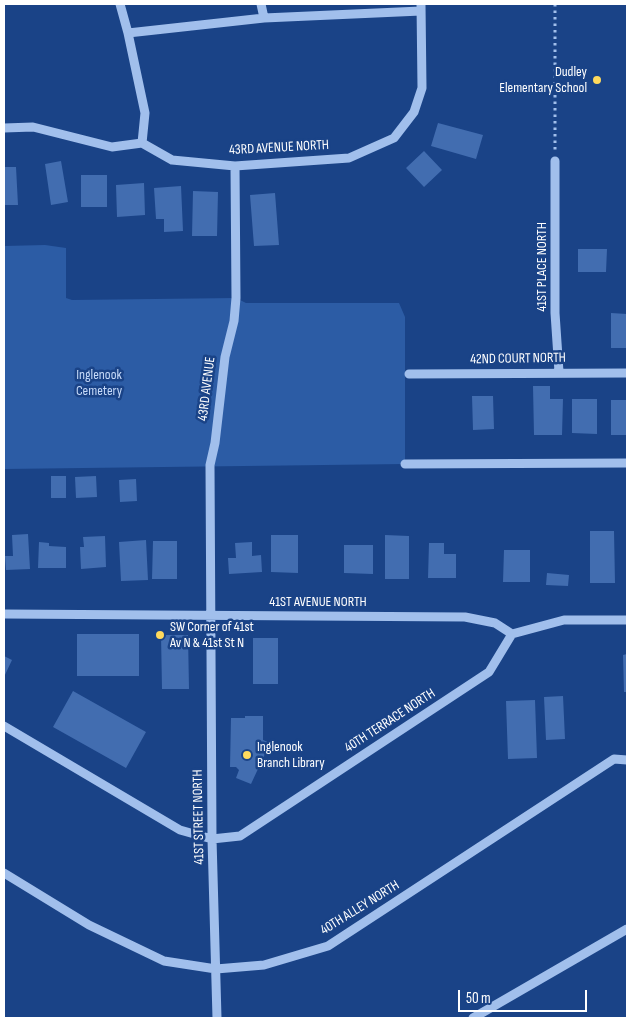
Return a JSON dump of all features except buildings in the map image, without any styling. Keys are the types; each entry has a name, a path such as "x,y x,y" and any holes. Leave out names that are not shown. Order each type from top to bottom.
{"street":[{"path":"4,128 33,127 112,147 142,143 145,114 120,4"},
{"path":"261,4 264,18"},
{"path":"128,33 264,18 421,7"},
{"name":"43RD AVENUE NORTH","path":"142,143 172,160 235,166 349,158 394,138 414,112 422,88 421,7"},
{"name":"41ST PLACE NORTH","path":"555,161 555,313 559,372"},
{"name":"43RD AVENUE","path":"211,615 210,465 215,443 224,357 234,321 236,298 235,166"},
{"name":"42ND COURT NORTH","path":"409,374 627,373"},
{"path":"405,464 627,463"},
{"name":"41ST AVENUE NORTH","path":"4,614 465,617 495,623 512,634"},
{"name":"41ST STREET NORTH","path":"211,615 212,839 217,1018"},
{"path":"512,634 564,620 627,620"},
{"name":"40TH TERRACE NORTH","path":"4,726 180,830 212,839 240,836 489,672 512,634"},
{"name":"40TH ALLEY NORTH","path":"4,873 89,925 164,961 216,969 264,965 328,946 614,759 627,760"},
{"path":"472,1018 627,928"}],"path":[{"path":"555,4 555,161"}],"green space":[{"name":"Inglenook Cemetery","path":"45,245 66,248 66,298 72,300 236,298 246,303 399,303 405,317 405,464 4,469 4,246"}],"place":[{"name":"Dudley Elementary School","path":"597,80"},
{"name":"SW Corner of 41st Av N & 41st St N","path":"160,635"},
{"name":"Inglenook Branch Library","path":"247,755"}]}
